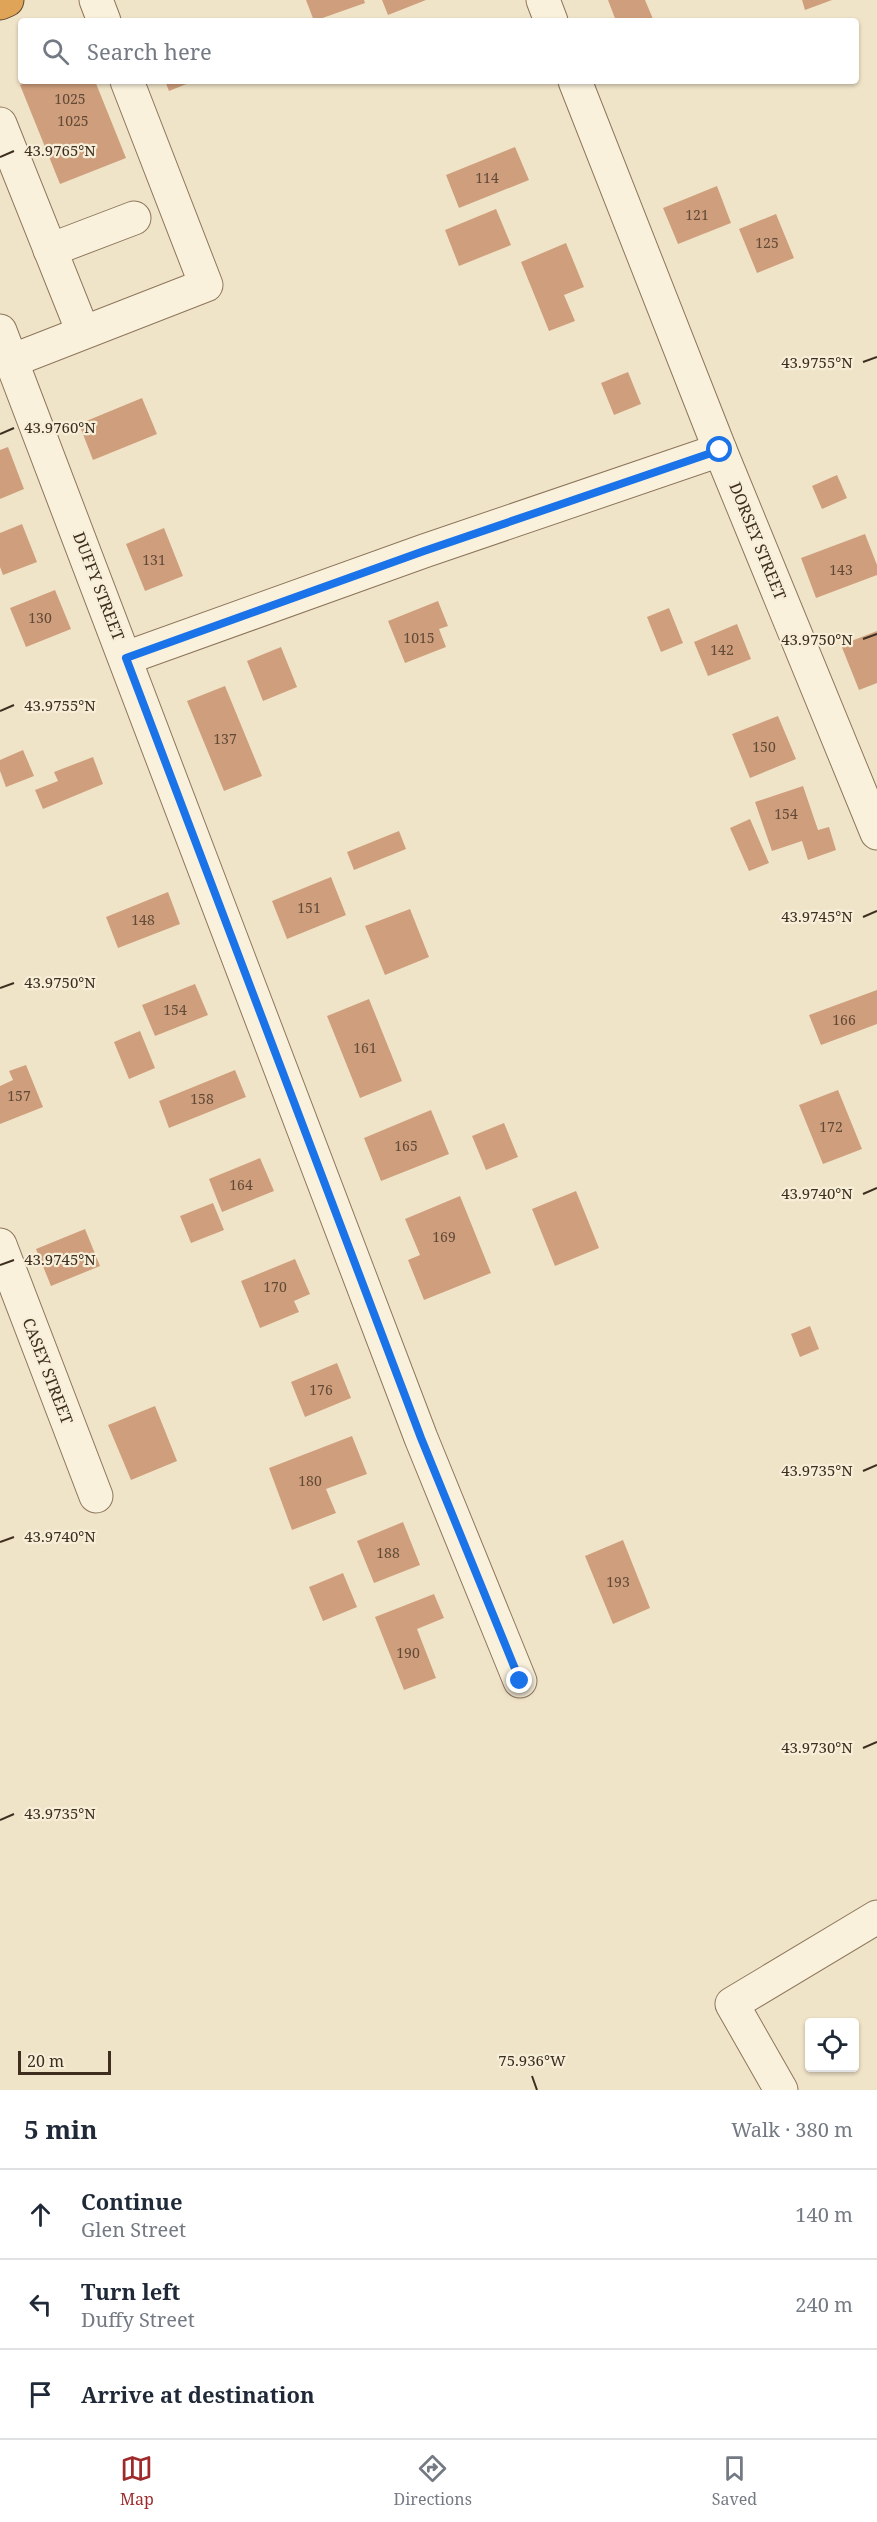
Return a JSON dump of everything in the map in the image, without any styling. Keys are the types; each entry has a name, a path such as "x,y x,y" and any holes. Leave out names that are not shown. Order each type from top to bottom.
{"highway":[{"path":"0,3 7,0"}],"street":[{"path":"96,0 103,18"},
{"path":"543,0 550,18"},
{"path":"6,346 83,332 206,285 128,84"},
{"name":"DORSEY STREET","path":"576,84 720,450 877,833"},
{"path":"0,124 83,332"},
{"path":"50,250 134,218"},
{"name":"DUFFY STREET","path":"6,346 421,1438 520,1681"},
{"path":"126,658 424,551 720,450"},
{"name":"CASEY STREET","path":"0,1245 96,1496"},
{"path":"781,2090 732,2004 877,1917"}],"building":[{"path":"306,0 364,0 365,3 322,18 313,18"},
{"path":"382,0 426,0 388,15"},
{"path":"608,0 645,0 653,18 615,18"},
{"path":"802,0 832,0 805,10"},
{"path":"96,84 126,158 60,184 20,85"},
{"path":"166,84 186,84 169,91"},
{"path":"515,147 529,180 459,208 446,175"},
{"path":"717,186 731,223 678,244 663,208"},
{"path":"496,209 511,245 459,266 445,230"},
{"path":"776,214 794,258 757,273 739,229"},
{"path":"566,243 584,287 564,295 575,321 549,331 521,262"},
{"path":"628,372 641,404 614,415 601,383"},
{"path":"142,398 157,434 93,460 79,424"},
{"path":"8,447 24,489 0,499 0,450"},
{"path":"837,475 847,498 822,509 812,486"},
{"path":"22,524 37,562 3,575 0,567 0,533"},
{"path":"164,528 183,576 145,591 126,544"},
{"path":"865,534 877,565 877,575 816,598 801,558"},
{"path":"55,590 71,629 26,647 10,608"},
{"path":"438,601 448,626 439,629 446,647 405,663 388,621"},
{"path":"669,608 683,643 661,652 647,617"},
{"path":"737,624 751,659 708,676 694,642"},
{"path":"877,631 877,683 859,690 841,645"},
{"path":"281,647 297,687 263,701 247,661"},
{"path":"225,686 262,776 224,791 187,701"},
{"path":"778,716 796,759 750,778 732,734"},
{"path":"23,750 34,776 6,787 0,771 0,760"},
{"path":"93,757 103,784 43,809 35,790 58,781 54,772"},
{"path":"803,786 818,830 829,827 836,850 808,860 802,841 772,851 755,802"},
{"path":"750,819 769,863 749,871 730,828"},
{"path":"399,831 406,849 354,870 347,852"},
{"path":"331,877 346,915 287,939 272,901"},
{"path":"168,892 180,924 118,948 106,917"},
{"path":"410,909 429,957 385,975 365,926"},
{"path":"195,984 208,1015 155,1036 142,1005"},
{"path":"877,990 877,1024 821,1045 809,1015"},
{"path":"369,999 402,1081 360,1098 327,1016"},
{"path":"140,1031 155,1068 129,1079 114,1042"},
{"path":"26,1065 43,1107 0,1124 0,1086 13,1080 9,1071"},
{"path":"235,1070 246,1097 169,1128 159,1101"},
{"path":"838,1090 862,1149 823,1164 799,1105"},
{"path":"431,1110 449,1154 381,1181 364,1138"},
{"path":"504,1123 518,1157 486,1170 472,1136"},
{"path":"260,1158 274,1191 222,1212 209,1179"},
{"path":"576,1191 599,1248 555,1266 532,1209"},
{"path":"460,1196 491,1273 424,1300 408,1260 420,1255 405,1219"},
{"path":"213,1203 224,1230 191,1243 180,1216"},
{"path":"85,1229 100,1266 51,1286 36,1249"},
{"path":"295,1259 310,1294 294,1301 299,1312 260,1328 241,1281"},
{"path":"810,1326 819,1349 800,1357 791,1334"},
{"path":"337,1363 351,1398 305,1417 291,1382"},
{"path":"155,1406 177,1461 131,1480 108,1425"},
{"path":"352,1436 367,1474 326,1489 336,1513 292,1530 269,1468"},
{"path":"403,1522 420,1565 374,1583 357,1541"},
{"path":"623,1540 650,1608 613,1624 585,1556"},
{"path":"343,1573 357,1607 323,1621 309,1587"},
{"path":"434,1594 444,1618 417,1629 436,1678 404,1690 375,1617"}],"route":[{"path":"520,1681 421,1438 126,658 424,551 720,450"}]}
